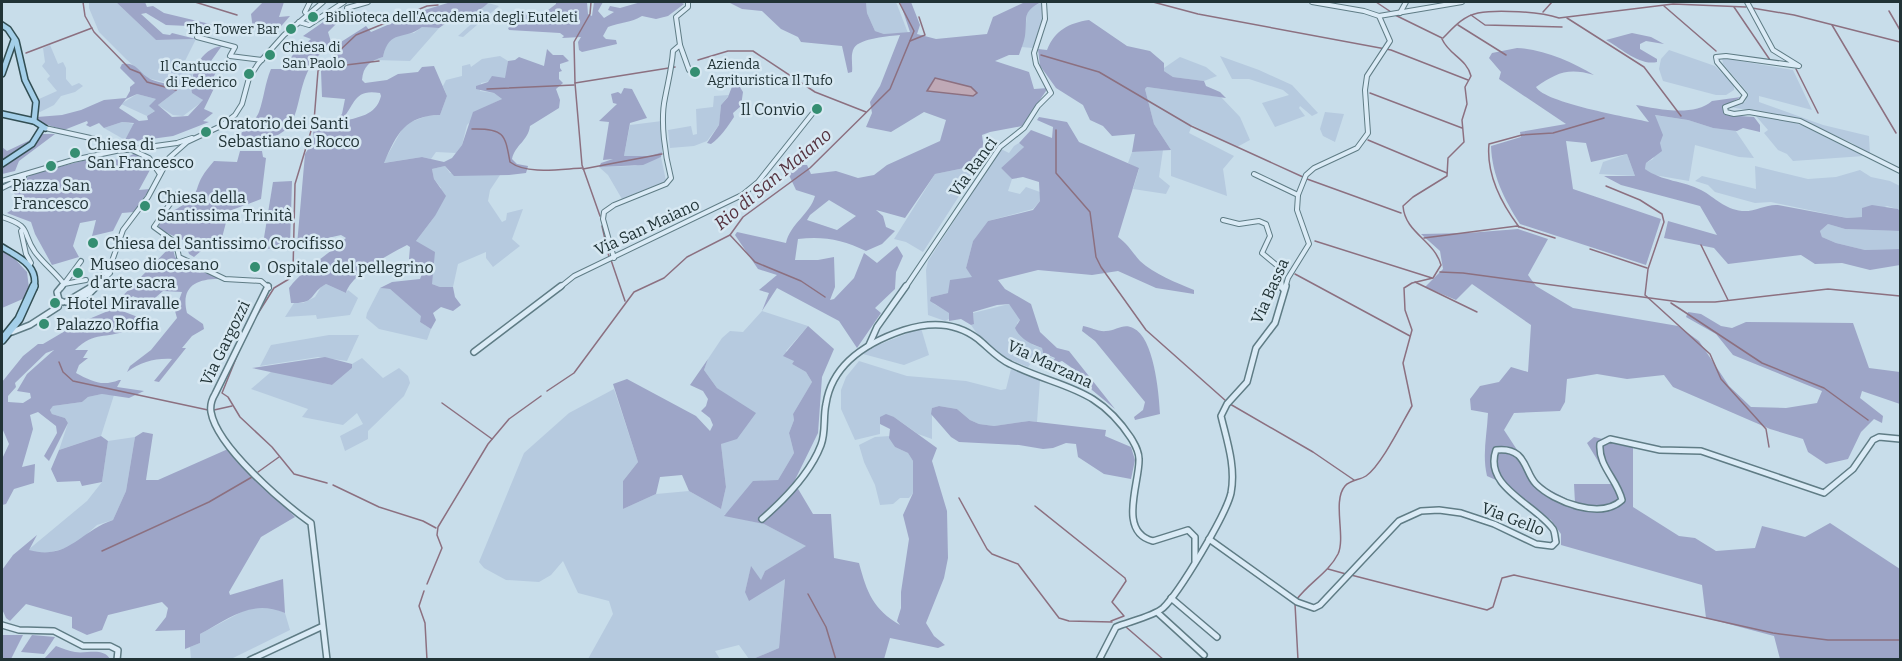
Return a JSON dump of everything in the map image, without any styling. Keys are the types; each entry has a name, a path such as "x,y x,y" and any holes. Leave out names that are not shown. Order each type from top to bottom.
{"main road":[{"path":"2,26 9,28 20,49 25,81 34,95 37,111 34,121"},
{"path":"2,74 14,39"},
{"path":"2,114 34,121 43,129 26,150 2,164"},
{"path":"2,246 29,266 35,275 33,291 12,332 2,340"}],"street":[{"path":"307,14 304,12 310,2"},
{"path":"2,181 85,156 178,144 219,128 236,115 245,100 251,75 262,60 300,20 323,2"},
{"path":"300,20 309,25 344,2"},
{"path":"347,8 368,2"},
{"path":"688,2 688,7 676,16 680,45 689,70"},
{"name":"Via Ranci","path":"869,345 877,327 898,299 976,178 1000,147 1024,128 1038,106 1051,93 1036,64 1034,53 1045,19 1044,2"},
{"path":"1311,2 1364,11 1379,16 1462,2"},
{"path":"1399,13 1406,2"},
{"path":"1747,2 1773,50 1799,66 1792,67 1726,56 1716,57 1717,62 1745,95 1741,102 1725,107 1726,112 1734,114 1749,112 1800,122 1834,136 1878,162 1900,171"},
{"path":"1254,174 1298,195 1305,178 1314,168 1357,148 1365,138 1368,128 1367,74 1387,50 1390,37 1379,16"},
{"path":"197,37 235,47 230,56 262,60"},
{"path":"614,258 603,219 605,210 666,184 671,178 665,157 664,100 672,67 673,51 680,45"},
{"name":"Via San Maiano","path":"474,352 574,276 742,195 758,182 816,109"},
{"path":"43,129 95,139 119,151"},
{"path":"111,264 118,251 121,232 149,195 178,144"},
{"path":"131,149 145,154 160,174"},
{"path":"2,188 34,172"},
{"name":"Via Gargozzi","path":"176,195 154,227 176,243 179,257 225,279 261,281 269,287 234,349 213,397 211,414 221,435 254,473 295,513 311,523 316,555 321,627 327,660"},
{"name":"Via Bassa","path":"1158,613 1195,564 1231,492 1232,462 1221,416 1229,402 1247,382 1256,348 1275,323 1293,268 1309,244 1308,235 1298,216 1298,195"},
{"path":"2,217 14,221 27,231 35,252 52,268 64,284 73,286"},
{"path":"1223,220 1239,224 1253,220 1267,225 1270,236 1262,253 1281,267 1283,271 1281,286 1284,290"},
{"path":"23,229 21,231 26,254 31,263 29,266"},
{"path":"118,251 124,250"},
{"path":"75,301 90,293 110,273 104,272 86,292 64,302 58,300 57,292 81,261"},
{"path":"64,284 86,280"},
{"path":"12,332 30,325 58,307"},
{"name":"Via Marzana","path":"762,519 781,503 822,443 826,394 830,383 855,355 869,345 930,324 958,328 975,337 1006,362 1088,395 1117,418 1138,450 1141,463 1133,486 1132,499 1133,515 1138,529 1144,537 1151,541 1158,541 1183,529 1192,533 1196,542 1195,564"},
{"name":"Via Gello","path":"1209,539 1295,601 1314,608 1320,606 1399,521 1413,513 1429,510 1465,515 1502,528 1538,545 1552,546 1556,542 1554,530 1514,495 1495,469 1493,455 1502,449 1518,455 1529,477 1543,490 1573,504 1597,509 1611,508 1620,504 1622,500 1619,487 1599,457 1600,444 1610,439 1660,450 1701,451 1824,493 1853,469 1873,440 1879,437 1900,439"},
{"path":"1171,598 1217,637"},
{"path":"1099,660 1106,641 1121,624 1158,613 1204,655"},
{"path":"2,625 19,630 54,631 83,646 110,646 118,650 117,660"},
{"path":"250,660 321,627"}],"shaded area":[{"path":"89,2 116,2 156,40 196,39 183,65 195,67 191,80 203,101 183,116 173,115 158,105 179,89 172,84 147,78 126,59 99,32 89,8"},
{"path":"116,2 145,2 147,7 153,6 164,13 214,25 211,27 166,25 146,13 141,14 163,34 172,33 196,39 156,40"},
{"path":"263,2 284,2 279,17 290,16 276,32 253,29 251,14"},
{"path":"451,2 489,2 478,11 439,28 422,27 393,38 383,57 371,62 364,71 362,80 365,83 387,80 398,74 418,72 422,67 434,66 447,96 440,115 418,119 404,128 393,143 384,163 422,157 444,162 452,158 462,145 473,112 502,99 494,93 476,89 476,86 488,82 492,76 505,78 508,61 519,57 544,66 547,49 553,55 563,55 569,61 560,64 562,71 559,72 559,79 563,83 556,89 560,100 559,108 530,126 527,136 512,159 517,164 528,166 526,173 454,176 445,166 432,169 434,179 446,196 435,216 416,241 435,252 432,284 440,287 453,287 455,297 461,305 453,311 441,307 433,313 436,320 431,329 420,322 421,316 390,289 380,288 392,282 420,279 425,267 409,259 410,247 407,245 363,272 349,286 346,293 326,284 309,300 291,303 289,288 309,268 346,238 341,235 297,245 305,154 314,140 313,131 371,112 379,103 381,96 380,93 364,93 356,99 342,119 337,119 342,114 345,99 322,97 321,71 342,49 341,42 366,26 371,32 418,12"},
{"path":"556,2 587,2 588,14 592,16 594,2 603,2 598,11 604,18 614,12 608,10 610,6 620,8 641,2 680,2 684,4 668,16 656,19 642,16 608,27 603,36 606,39 616,40 617,44 582,52 579,50 578,42 581,37 562,38 564,36 560,33 509,30 508,28 518,23 493,22 502,15 512,12 535,11 535,16 539,17"},
{"path":"728,2 866,2 867,13 875,31 884,34 910,32 900,2 911,2 920,25 917,34 936,39 987,34 993,17 1025,2 1041,2 1028,13 1025,38 1019,55 1009,55 995,61 1029,72 1034,89 1048,88 1022,126 982,135 984,149 991,154 979,165 935,174 905,218 876,210 883,216 886,227 895,231 882,244 866,251 833,240 798,239 795,260 834,257 835,287 830,300 834,299 854,278 864,253 877,263 897,246 903,256 896,272 895,289 875,308 881,313 857,348 839,321 777,288 762,311 769,293 759,290 777,275 758,269 735,235 737,232 786,243 788,236 815,196 796,190 788,173 797,165 807,165 811,174 836,171 858,178 874,175 887,165 940,141 946,120 924,112 891,132 866,127 872,113 870,102 880,86 900,35 876,38 857,45 852,54 852,72 848,73 842,46 801,42 798,37 781,29 762,11 742,9","holes":["829,200 856,216 837,230 807,220"]},
{"path":"866,2 896,2 908,33 884,34 875,31 867,13"},
{"path":"1042,2 1043,18 1033,48 1021,47 1027,13 1030,8"},
{"path":"488,3 499,6 463,37 458,36 479,17 468,25 462,21"},
{"path":"343,17 328,32 331,42 310,67 291,123 284,131 273,137 245,145 236,145 234,142 259,112 271,69 284,69 294,53 311,39 303,36 329,18"},
{"path":"1089,20 1127,46 1150,51 1164,63 1164,71 1173,77 1204,81 1206,86 1220,92 1226,98 1147,87 1145,89 1154,124 1171,150 1132,152 1135,134 1112,136 1103,126 1090,120 1083,105 1056,88 1040,66 1038,49 1047,50 1054,37 1064,29 1075,23"},
{"path":"422,27 439,28 410,61 374,60 383,57 386,44 391,39 402,34 414,33"},
{"path":"1632,33 1651,37 1664,44 1646,41 1640,44 1640,49 1657,59 1657,62 1650,63 1630,56 1606,40"},
{"path":"50,45 58,64 63,62 66,68 66,79 72,86 79,83 83,86 75,92 61,96 54,105 38,113 39,99 57,91 47,79 50,76 42,66 45,62 43,48"},
{"path":"222,46 227,47 221,47 211,61 213,65 219,66 213,78 218,80 204,109 213,113 203,121 209,122 173,136 129,142 125,140 134,123 122,122 104,128 99,123 90,127 86,125 87,121 64,130 38,122 37,117 62,115 104,100 126,98 130,87 135,83 120,68 122,64 133,65 151,79 179,89 158,105 172,117 188,116 203,100 192,93 192,78 195,70 202,57","holes":["137,94 156,99 149,106 155,111 147,116 148,120 139,121 119,108 126,99"]},
{"path":"1517,48 1557,57 1594,75 1577,72 1563,73 1536,87 1554,99 1606,113 1649,122 1636,105 1665,110 1686,110 1696,109 1712,101 1741,97 1722,107 1725,115 1754,117 1760,125 1760,132 1743,128 1737,131 1713,128 1688,120 1655,115 1663,135 1660,143 1662,151 1646,163 1645,169 1658,176 1694,187 1725,206 1742,211 1778,205 1847,218 1862,217 1862,208 1872,205 1898,209 1900,211 1900,231 1845,229 1828,224 1820,231 1822,237 1836,243 1865,250 1900,249 1900,265 1870,270 1842,263 1815,264 1801,255 1728,264 1714,248 1664,238 1668,221 1717,235 1700,206 1621,185 1604,176 1635,176 1627,154 1591,162 1586,143 1566,141 1573,189 1661,219 1646,265 1520,224 1500,186 1491,146 1521,137 1520,132 1566,124 1499,79 1501,72 1489,58 1492,53"},
{"path":"1669,50 1715,66 1734,85 1734,90 1726,95 1716,95 1663,81 1659,69 1661,59"},
{"path":"500,56 508,61 506,78 481,83 480,91 494,93 502,99 485,107 467,125 462,145 456,153 436,152 431,159 422,157 383,163 405,124 427,116 440,115 447,96 443,86 446,80 462,76 462,66 470,64 471,67 482,59"},
{"path":"1220,56 1292,85 1318,113 1312,116 1300,106 1305,116 1275,127 1262,103 1289,95 1283,90 1249,79 1232,79"},
{"path":"1180,57 1206,67 1217,76 1204,81 1173,77 1164,71 1164,68"},
{"path":"1722,58 1793,70 1812,110 1759,96 1759,102 1823,125 1869,136 1870,155 1852,143 1798,119 1730,107 1745,102 1748,93 1723,64"},
{"path":"935,78 971,87 977,93 973,96 927,91"},
{"path":"733,84 738,84 743,92 741,106 733,113 734,117 721,135 711,144 707,143 719,125 721,105 728,97"},
{"path":"1147,87 1221,97 1240,117 1250,140 1237,147 1192,125 1189,133 1234,156 1223,169 1227,196 1171,176 1171,150 1154,124 1145,89"},
{"path":"624,88 632,89 647,118 630,123 624,156 650,156 662,152 661,157 643,165 599,167 601,163 613,159 603,160 609,122 599,121 617,104 613,103 611,94 618,92 621,94"},
{"path":"137,94 156,99 156,110 147,116 121,104"},
{"path":"729,95 721,105 719,125 707,141 694,146 670,148 668,130 691,126 693,135 697,134 696,109 713,107 714,96"},
{"path":"1325,112 1344,114 1335,142 1323,136 1320,129"},
{"path":"1654,115 1688,120 1713,128 1735,130 1754,158 1739,157 1695,145 1689,181 1654,175 1645,169 1646,163 1653,159 1660,143"},
{"path":"1755,115 1789,121 1810,128 1864,156 1793,161 1787,154 1778,150 1764,133 1768,130"},
{"path":"1039,117 1067,122 1079,142 1139,168 1118,237 1146,266 1194,290 1194,294 1156,288 1118,271 1092,275 1038,270 998,280 1005,289 1031,304 1040,332 1057,348 1069,351 1115,409 1092,390 1075,370 1062,361 1051,365 1055,358 1043,353 1042,348 1023,338 1015,328 1020,320 1009,304 973,312 974,324 971,325 961,319 949,321 949,313 930,301 931,297 948,293 950,280 972,277 966,268 973,241 988,221 1033,210 1040,201 1039,182 1023,177 1012,179 1001,168 1024,147 1019,143 1031,130 1052,138 1053,127 1037,120"},
{"path":"662,121 662,152 650,156 624,156 630,125"},
{"path":"122,122 135,124 125,140 104,128"},
{"path":"43,134 55,134 19,161 15,171 2,174 2,147 7,151"},
{"path":"1019,143 1024,147 1001,168 1012,179 1008,191 1020,194 1026,187 1040,192 1040,201 1033,209 988,221 973,241 966,268 973,277 948,293 931,297 934,304 950,313 951,318 945,321 928,315 926,270 928,261 1001,149 1009,153"},
{"path":"1163,150 1159,177 1170,186 1166,194 1133,189 1139,169 1128,163 1132,152"},
{"path":"240,151 262,151 263,157 266,158 261,199 229,211 219,249 201,251 194,257 189,254 185,241 158,229 159,224 166,216 192,198 203,175 214,161 237,162"},
{"path":"138,152 144,155 151,168 139,190 150,189 134,212 122,213 113,231 92,236 96,220 80,223 73,246 79,257 52,265 31,222 7,213 21,204 10,187 35,173 98,157 121,160"},
{"path":"1627,154 1635,176 1599,174 1603,162"},
{"path":"661,157 666,181 622,199 608,175 599,167 635,166"},
{"path":"979,165 923,252 906,242 894,239 935,174"},
{"path":"445,166 450,173 500,175 490,190 488,201 502,222 506,220 507,213 523,209 512,239 520,246 493,267 486,258 486,252 458,264 453,287 440,287 432,284 416,241 435,216 441,188 434,179 432,169"},
{"path":"1755,166 1808,179 1836,177 1860,170 1871,177 1890,181 1900,186 1900,210 1887,206 1862,217 1847,218 1771,202 1755,203 1715,192 1708,185 1695,181 1702,176 1756,189"},
{"path":"292,181 290,245 262,250 273,182"},
{"path":"1828,224 1845,229 1900,231 1900,249 1865,250 1836,243 1822,237 1820,231"},
{"path":"1518,229 1548,239 1528,275 1536,286 1573,308 1678,326 1699,341 1729,386 1751,407 1786,408 1817,403 1822,391 1733,355 1716,334 1686,317 1688,312 1701,314 1721,326 1732,328 1746,322 1853,323 1869,368 1900,372 1900,404 1862,391 1860,398 1883,416 1882,423 1874,419 1861,432 1848,459 1826,464 1808,452 1803,439 1770,429 1673,387 1664,375 1627,379 1597,374 1567,379 1565,402 1560,411 1514,413 1504,430 1540,485 1575,503 1574,484 1612,484 1587,443 1594,437 1633,446 1633,507 1679,536 1695,538 1716,551 1755,548 1762,526 1805,537 1830,523 1900,569 1900,659 1780,659 1774,636 1706,618 1702,585 1561,545 1561,534 1551,520 1525,502 1507,485 1487,476 1485,453 1488,413 1471,410 1470,399 1480,386 1499,382 1511,367 1528,372 1531,325 1472,284 1456,300 1425,287 1443,269 1440,251 1421,234"},
{"path":"172,245 175,257 181,262 222,279 199,282 189,290 186,296 187,313 203,324 204,329 192,336 182,348 186,348 159,382 154,381 172,359 148,361 127,372 130,366 151,350 177,318 175,311 182,292 163,291 148,304 133,296 117,309 143,319 127,330 89,340 75,350 88,350 83,358 88,358 79,365 76,373 102,383 121,380 117,387 144,391 129,398 102,394 88,397 82,402 53,406 50,410 52,414 65,418 68,423 49,461 44,456 57,433 56,426 38,412 30,415 33,429 22,467 35,464 34,483 14,489 6,504 2,505 2,459 9,444 2,428 2,382 23,356 38,344 43,344 77,324 108,311","holes":["54,350 27,374 17,391 30,393 31,398 23,403 8,402 8,396 16,387 15,383 46,353"]},
{"path":"2,250 13,257 27,272 29,288 25,298 2,308"},
{"path":"326,284 346,293 348,290 358,298 350,315 317,319 316,315 285,317 294,303 303,303 315,297 321,287"},
{"path":"380,288 390,289 422,316 420,322 431,329 427,340 379,329 366,318"},
{"path":"1009,304 1019,315 1020,320 1017,323 1033,345 1042,348 1043,353 1055,359 1051,365 1034,360 1028,367 1004,357 978,335 971,325 974,323 973,313"},
{"path":"762,311 808,326 786,351 794,361 792,364 806,372 812,382 793,414 794,420 789,433 794,453 778,480 724,515 764,524 807,546 765,571 761,581 751,567 745,592 785,578 779,648 753,659 749,659 739,645 715,651 720,659 588,659 613,614 609,601 578,593 563,561 551,575 539,582 506,580 484,568 479,562 524,453 569,413 614,389 638,462 623,481 623,509 656,494 689,491 721,509 726,487 721,444 750,411 717,388 704,370 708,359 722,338 730,331 743,332"},
{"path":"808,326 834,349 822,377 818,433 794,482 813,514 831,514 834,558 859,563 872,599 883,613 900,625 897,621 901,608 901,592 909,539 903,515 913,493 913,461 908,453 895,447 889,438 890,429 880,424 880,417 886,414 894,417 937,448 932,461 947,511 948,558 944,578 926,623 934,636 945,645 938,648 890,638 884,659 753,659 779,648 785,579 749,601 745,592 751,566 761,580 765,571 806,546 764,524 724,516 753,481 778,480 794,453 789,433 794,420 793,414 812,382 806,372 792,364 794,361 783,356"},
{"path":"1083,326 1103,331 1129,327 1140,333 1146,342 1154,366 1160,414 1135,420 1134,417 1143,410 1145,402 1095,341 1082,331"},
{"path":"921,328 929,355 904,365 863,354 873,347"},
{"path":"329,335 359,335 347,361 318,357 260,366 271,345"},
{"path":"325,357 352,364 352,368 332,385 252,368"},
{"path":"362,358 383,378 399,368 408,376 410,383 404,396 368,431 368,439 345,451 340,436 363,424 357,413 343,425 302,417 308,409 251,389 272,371 332,385 352,368 352,364"},
{"path":"708,359 704,370 717,388 756,413 737,439 721,444 726,487 721,509 689,491 682,475 660,477 656,494 623,509 623,481 638,462 613,384 627,379 696,416 710,431 713,425 710,418 701,411 708,399 703,391 690,385"},
{"path":"859,361 907,376 966,381 1001,390 1006,389 1011,369 1040,380 1037,422 994,426 979,424 957,409 939,406 932,408 932,439 918,434 894,417 880,418 880,434 855,440 841,409 841,390 846,377"},
{"path":"102,394 114,395 101,436 59,450 68,423 65,418 52,414 50,410 53,406 82,402 88,397"},
{"path":"939,406 957,409 979,424 994,426 1029,421 1106,430 1105,436 1131,447 1135,460 1131,479 1104,474 1078,457 1076,444 1066,443 1043,449 1019,445 959,442 951,437 931,414 932,408"},
{"path":"143,432 153,434 146,480 158,480 228,449 295,517 261,537 229,592 230,595 283,579 285,613 262,608 241,612 200,634 200,643 185,649 185,630 155,631 166,617 168,608 162,602 108,615 102,630 87,635 72,628 72,617 26,604 10,621 2,609 2,570 13,555 37,535 29,550 54,552 113,520 126,491 135,437"},
{"path":"101,436 108,441 102,482 82,486 80,481 57,482 51,469 59,450"},
{"path":"890,436 895,447 908,453 913,461 913,493 909,498 900,498 893,504 880,505 875,485 859,445 875,437"},
{"path":"135,437 126,491 113,520 97,525 76,544 63,549 42,554 28,550 87,501 102,482 108,441"},
{"path":"269,606 285,613 290,630 231,659 191,659 190,647 200,643 200,634 247,609"},
{"path":"2,635 23,635 11,659 2,659"},
{"path":"32,635 55,637 44,654 21,652"},
{"path":"56,646 75,652 99,652 110,659 44,659"}],"waterway":[{"path":"83,2 85,16 92,28"},
{"path":"195,2 237,15"},
{"path":"575,83 574,42 590,14 591,2"},
{"name":"Rio di San Maiano","path":"730,235 743,217 810,168 890,89 914,31 899,2"},
{"path":"1153,2 1198,14 1391,50 1468,80"},
{"path":"1376,2 1391,12"},
{"path":"1543,12 1552,2"},
{"path":"1472,16 1496,11 1541,14 1559,18 1673,4 1746,7"},
{"path":"321,68 356,35 427,6 438,5"},
{"path":"1664,6 1716,51"},
{"path":"1734,7 1770,60"},
{"path":"1752,8 1794,15 1900,42"},
{"path":"1889,11 1900,30"},
{"path":"1395,15 1442,38"},
{"path":"1443,38 1459,23 1472,16"},
{"path":"1472,16 1485,25 1562,27"},
{"path":"910,41 925,35 919,17"},
{"path":"1567,18 1644,67 1681,116"},
{"path":"1458,25 1506,55"},
{"path":"1832,25 1896,133"},
{"path":"26,53 92,28"},
{"path":"92,28 130,69 140,73 147,82 176,90"},
{"path":"1415,282 1433,278 1441,265 1432,249 1409,223 1403,206 1413,197 1447,176 1448,158 1464,142 1462,120 1467,104 1465,87 1471,76 1466,65 1442,39"},
{"path":"698,60 728,51 753,51 815,92 866,112"},
{"path":"1041,55 1099,72 1191,126 1303,177"},
{"path":"321,68 379,61"},
{"path":"575,83 675,67"},
{"path":"257,315 274,288 289,279 293,271 295,184 314,121 318,71 321,68"},
{"path":"1796,69 1818,113"},
{"path":"575,83 583,169"},
{"path":"487,89 574,85"},
{"path":"1370,93 1462,128"},
{"path":"1519,227 1506,208 1492,178 1489,144 1522,135 1553,133 1604,118"},
{"path":"472,129 491,130 502,135 507,145 510,162 525,169 582,168"},
{"path":"1056,130 1056,173 1090,212 1096,257 1101,267 1146,330 1226,401"},
{"path":"1368,140 1447,173"},
{"path":"583,169 662,154"},
{"path":"583,169 600,216"},
{"path":"1307,179 1401,213"},
{"path":"1606,186 1640,200 1662,214 1664,222 1648,269 1645,295 1648,298"},
{"path":"602,226 609,257"},
{"path":"1424,238 1519,227"},
{"path":"1519,227 1555,238"},
{"name":"Rio di San Maiano","path":"547,391 574,373 634,292 664,278 687,257 730,235"},
{"path":"730,235 755,262 801,281 825,297"},
{"path":"1315,241 1432,278"},
{"path":"1701,245 1728,300"},
{"path":"1590,249 1647,268"},
{"path":"611,260 625,301"},
{"path":"1440,272 1463,273 1648,298"},
{"path":"1295,274 1410,336"},
{"path":"1297,599 1338,554 1341,538 1339,510 1341,493 1345,486 1372,471 1385,454 1412,406 1403,363 1412,330 1405,310 1404,288 1415,282"},
{"path":"1415,282 1477,312"},
{"path":"1648,298 1680,302 1715,302 1828,289 1900,296"},
{"path":"1648,298 1710,354 1721,379 1766,429 1769,447"},
{"path":"1671,303 1762,363 1824,388 1868,420"},
{"path":"239,351 222,393 228,397 240,417 272,447 294,474 327,483"},
{"path":"59,362 63,372 73,381 208,410"},
{"name":"Rio di San Maiano","path":"427,584 442,548 437,535 438,527 488,444 509,419 541,396"},
{"path":"442,403 492,439"},
{"path":"1230,404 1313,452 1354,480"},
{"path":"214,410 232,406"},
{"path":"258,472 279,457"},
{"path":"102,551 209,502 252,477"},
{"path":"333,485 379,507 423,521 436,528"},
{"path":"959,498 987,549 992,554 1018,564 1059,618 1069,621 1112,622"},
{"path":"1035,506 1125,578 1126,581 1112,602 1124,616 1111,621"},
{"path":"1328,569 1346,574"},
{"path":"1351,575 1487,610 1493,607 1502,578 1514,575 1773,633 1828,640 1900,640"},
{"name":"Rio di San Maiano","path":"424,591 419,606 425,623 427,660"},
{"path":"808,594 826,627 836,660"},
{"path":"1295,604 1298,660"},
{"path":"1126,627 1164,660"}],"place":[{"name":"Biblioteca dell'Accademia degli Euteleti","path":"313,17"},
{"name":"The Tower Bar","path":"291,29"},
{"name":"Chiesa di San Paolo","path":"270,55"},
{"name":"Azienda Agrituristica Il Tufo","path":"695,72"},
{"name":"Il Cantuccio di Federico","path":"249,74"},
{"name":"Il Convio","path":"817,109"},
{"name":"Oratorio dei Santi Sebastiano e Rocco","path":"206,132"},
{"name":"Chiesa di San Francesco","path":"75,153"},
{"name":"Piazza San Francesco","path":"51,166"},
{"name":"Chiesa della Santissima Trinità","path":"145,206"},
{"name":"Chiesa del Santissimo Crocifisso","path":"93,243"},
{"name":"Ospitale del pellegrino","path":"255,267"},
{"name":"Museo diocesano d'arte sacra","path":"78,273"},
{"name":"Hotel Miravalle","path":"55,303"},
{"name":"Palazzo Roffia","path":"44,324"}]}
